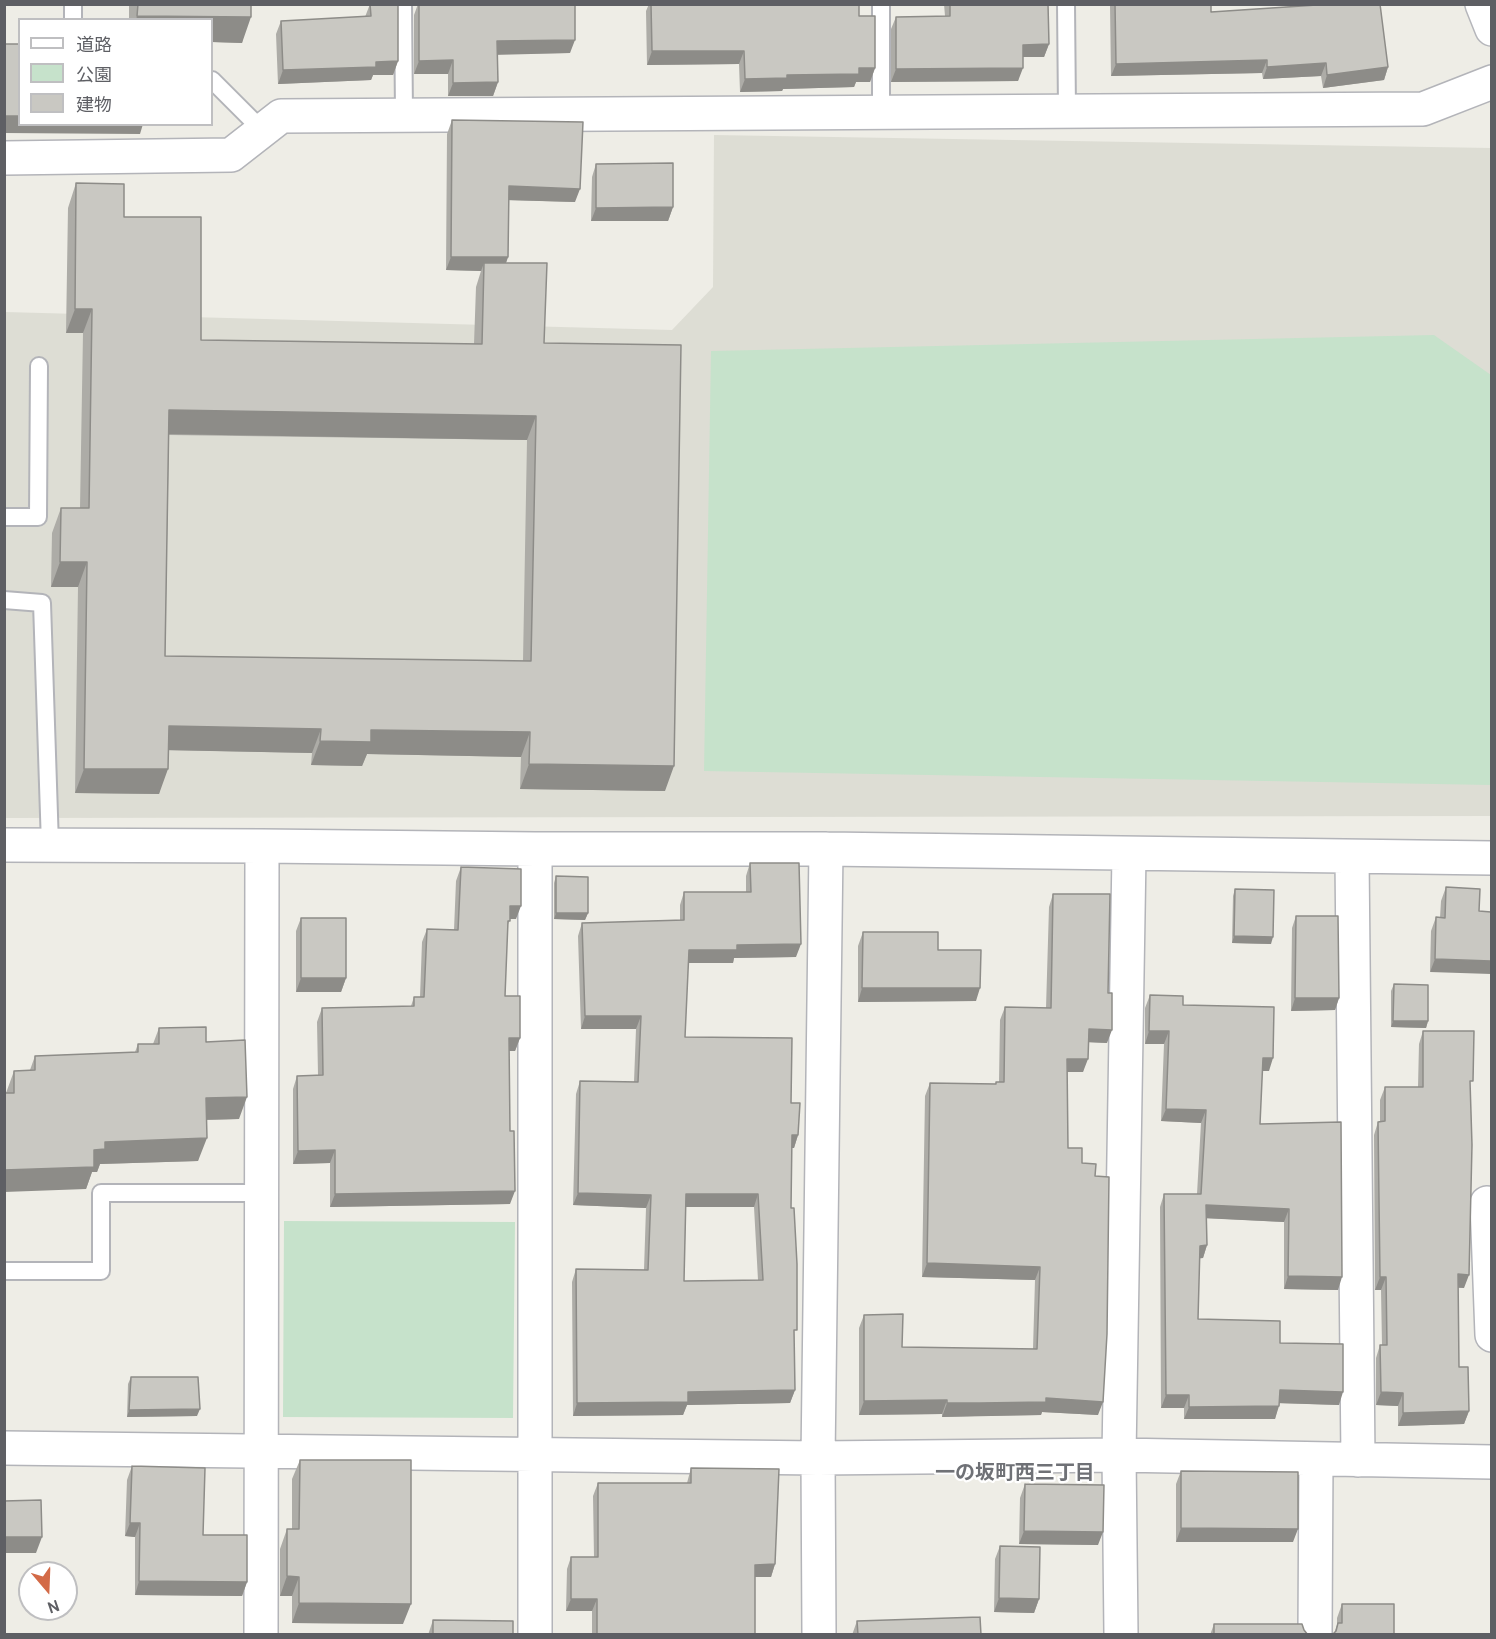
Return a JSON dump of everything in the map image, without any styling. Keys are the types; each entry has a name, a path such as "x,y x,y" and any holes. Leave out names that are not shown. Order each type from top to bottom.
{"street":[{"path":"1482,4 1491,29"},
{"path":"4,158 231,155 281,116 1423,109 1491,82"},
{"path":"4,845 825,849 1491,858"},
{"path":"261,1635 262,846"},
{"path":"535,849 535,1635"},
{"path":"819,1635 825,849"},
{"path":"1121,1635 1119,1455 1129,854"},
{"path":"1353,857 1358,1460"},
{"path":"1487,1203 1491,1335"},
{"path":"4,1448 819,1458 1119,1455 1491,1462"},
{"path":"1315,1635 1316,1459"}],"lane":[{"path":"403,4 404,114"},
{"path":"881,4 881,111"},
{"path":"1066,4 1067,110"},
{"path":"213,81 262,130"},
{"path":"4,517 38,516 39,366"},
{"path":"4,600 42,603 50,845"},
{"path":"4,1271 101,1271 101,1193 262,1193"}],"shaded area":[{"path":"714,135 1491,148 1491,816 5,818 5,312 672,330 713,287"}],"green space":[{"path":"1434,335 1491,375 1491,785 704,771 711,351"},
{"path":"284,1221 515,1222 513,1418 283,1417"}],"building":[{"path":"138,4 251,4 251,17 137,16"},
{"path":"370,4 398,4 398,61 376,62 376,67 283,70 281,21 371,16"},
{"path":"419,4 575,4 575,40 497,41 498,82 453,83 453,60 419,61"},
{"path":"651,4 859,4 859,16 875,16 875,68 859,68 859,74 787,75 787,78 745,79 744,51 652,51"},
{"path":"950,4 1048,4 1049,44 1023,45 1023,68 896,69 896,17 950,16"},
{"path":"1115,4 1211,4 1211,12 1332,4 1380,4 1388,67 1327,75 1326,63 1267,67 1267,60 1116,64"},
{"path":"4,44 18,44 18,116 4,116"},
{"path":"452,120 583,122 580,189 509,186 508,257 451,257"},
{"path":"673,163 673,207 596,208 596,164"},
{"path":"76,183 124,184 124,217 201,217 201,340 482,344 484,263 547,263 544,343 681,345 674,766 529,764 530,732 371,730 371,742 320,741 321,729 169,726 168,769 84,769 87,562 60,562 61,508 89,508 92,309 75,309","holes":["169,410 536,416 531,661 165,656"]},
{"path":"750,863 799,863 801,944 737,945 737,950 689,950 685,1037 792,1038 791,1103 800,1103 798,1135 792,1135 791,1208 794,1208 797,1264 797,1330 794,1330 795,1390 688,1392 688,1402 577,1403 576,1269 648,1270 651,1195 578,1193 580,1081 638,1082 641,1016 585,1016 582,923 684,920 684,892 751,892","holes":["686,1194 758,1194 763,1280 684,1281"]},
{"path":"461,867 521,869 521,906 510,906 510,921 508,921 505,996 520,996 520,1038 509,1038 510,1131 514,1131 515,1191 335,1194 335,1150 298,1151 297,1076 323,1075 322,1008 414,1006 414,997 424,997 427,929 458,930"},
{"path":"556,876 588,877 588,913 556,913"},
{"path":"1446,887 1480,889 1479,911 1491,912 1491,961 1435,959 1436,917 1445,918"},
{"path":"1235,889 1274,890 1273,937 1234,936"},
{"path":"1053,894 1110,894 1108,993 1112,993 1112,1030 1089,1029 1088,1059 1067,1059 1068,1148 1082,1148 1082,1163 1096,1164 1095,1176 1109,1177 1107,1334 1103,1402 1046,1398 1046,1402 864,1401 864,1315 903,1314 902,1347 1037,1349 1040,1267 927,1263 930,1083 996,1084 996,1082 1004,1082 1005,1007 1051,1008"},
{"path":"1296,916 1338,916 1339,998 1295,998"},
{"path":"301,918 346,918 346,978 301,978"},
{"path":"863,932 938,932 938,950 981,950 980,988 862,988"},
{"path":"1394,984 1428,985 1428,1021 1393,1021"},
{"path":"1150,995 1183,996 1183,1005 1274,1007 1273,1058 1263,1058 1260,1124 1341,1122 1342,1277 1288,1276 1289,1209 1206,1205 1207,1245 1200,1246 1198,1319 1280,1321 1280,1343 1343,1344 1343,1392 1280,1390 1279,1406 1189,1407 1189,1395 1166,1395 1164,1194 1201,1194 1206,1110 1166,1109 1169,1031 1149,1031"},
{"path":"206,1027 206,1042 245,1040 247,1097 206,1098 207,1138 105,1142 105,1149 94,1150 94,1167 4,1170 4,1093 14,1093 14,1071 35,1070 35,1056 138,1052 138,1044 159,1044 159,1028"},
{"path":"1423,1031 1474,1031 1473,1081 1470,1081 1472,1145 1469,1275 1458,1274 1459,1367 1468,1367 1469,1411 1403,1413 1403,1393 1381,1392 1380,1345 1387,1345 1386,1277 1380,1277 1378,1122 1385,1121 1385,1087 1423,1087"},
{"path":"131,1377 198,1377 200,1409 129,1410"},
{"path":"300,1460 411,1460 411,1604 299,1603 299,1577 287,1576 287,1529 299,1529"},
{"path":"132,1466 205,1468 203,1535 247,1535 247,1582 139,1581 140,1523 130,1523"},
{"path":"691,1468 779,1469 775,1564 755,1565 755,1635 597,1635 597,1599 571,1599 571,1557 598,1557 598,1483 691,1483"},
{"path":"1181,1471 1298,1472 1298,1529 1181,1528"},
{"path":"1025,1484 1104,1485 1103,1532 1024,1531"},
{"path":"41,1500 42,1537 4,1537 4,1501"},
{"path":"1000,1546 1040,1547 1039,1599 999,1598"},
{"path":"1342,1604 1394,1604 1394,1635 1332,1635 1338,1623 1342,1623"},
{"path":"980,1617 981,1635 858,1635 857,1621"},
{"path":"433,1620 513,1621 513,1635 433,1635"},
{"path":"1214,1624 1302,1624 1308,1635 1214,1635"}],"district":[{"name":"一の坂町西三丁目","path":"1015,1473"}]}
